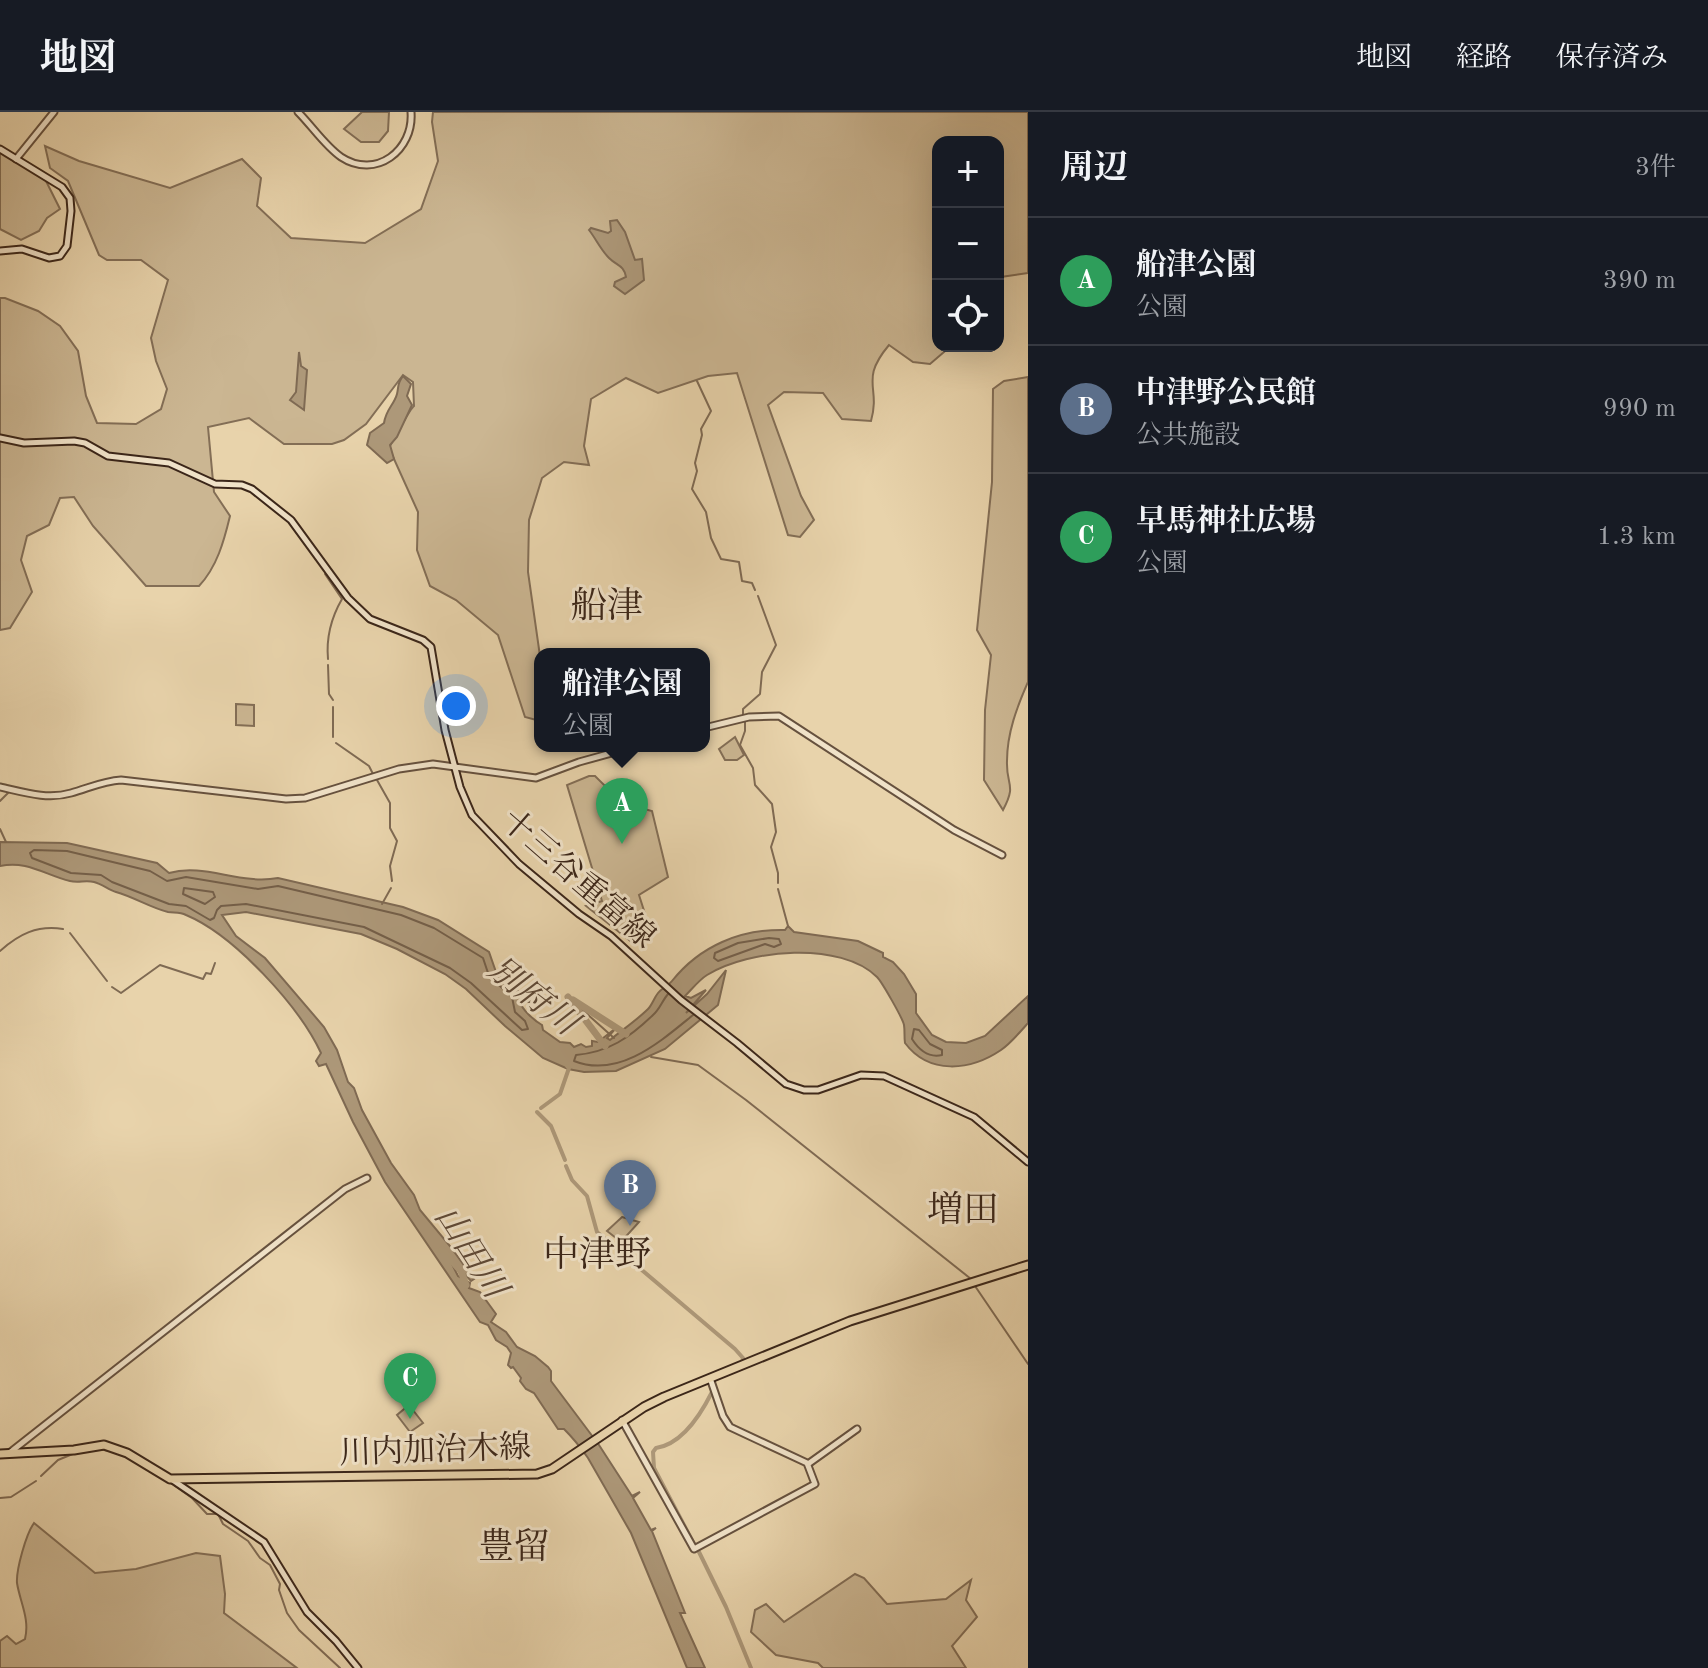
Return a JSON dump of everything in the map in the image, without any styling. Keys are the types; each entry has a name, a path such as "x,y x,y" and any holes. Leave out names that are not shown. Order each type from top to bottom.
{"main road":[{"name":"川内加治木線","path":"170,1479 524,1476 552,1469 644,1407 710,1378 850,1321 1028,1265"},
{"path":"4,1454 104,1445 127,1453 170,1479"}],"street":[{"path":"16,159 54,112"},
{"path":"298,112 344,158 370,165 388,160 401,150 410,133 411,112"},
{"path":"0,149 66,191 71,211 64,252 53,258 22,249 0,251"},
{"name":"十三谷重富線","path":"0,438 24,443 74,441 108,456 169,463 215,484 242,485 252,489 291,520 348,598 370,619 423,640 431,647 452,767 472,815 507,854 579,914 611,936 661,983 792,1088 818,1090 861,1075 884,1076 974,1117 1028,1162"},
{"path":"710,727 749,717 779,716 954,830 1002,855"},
{"path":"0,787 41,795 60,795 121,780 245,795 305,798 411,766 433,764 536,778 615,752"},
{"path":"4,1454 345,1189 367,1178"},
{"path":"622,1420 694,1549 815,1484 808,1464 730,1427 710,1378"},
{"path":"808,1464 857,1429"},
{"path":"170,1479 264,1542 303,1607 358,1668"}],"shaded area":[{"path":"362,112 389,112 388,131 379,142 361,142 344,129"},
{"path":"433,112 1028,112 1028,273 1004,277 1004,136 932,136 932,352 944,352 930,364 913,362 889,345 875,367 871,421 842,419 823,393 784,392 768,405 801,496 814,520 800,537 788,535 737,373 708,376 658,393 626,378 591,399 584,446 589,465 564,462 542,478 529,520 528,572 539,648 534,648 534,719 525,717 498,635 456,600 430,586 417,550 418,512 389,448 414,406 413,382 403,375 366,424 344,440 332,444 284,444 249,418 208,427 214,492 230,516 215,562 199,586 146,586 93,526 74,497 60,498 49,525 27,536 21,560 32,592 10,628 0,630 0,298 38,311 60,326 78,351 86,396 97,423 136,424 161,409 167,389 151,338 168,280 141,260 107,260 99,255 68,181 50,168 45,146 79,161 170,188 242,159 261,178 257,206 291,238 365,243 421,209 438,161"},
{"path":"0,152 45,179 60,209 47,218 39,231 21,240 0,229"},
{"path":"1028,377 1028,682 1009,740 1007,769 1010,790 1003,810 984,780 985,710 991,655 977,630 992,482 993,389 1004,381"},
{"path":"236,704 254,705 254,726 236,725"},
{"path":"735,737 744,755 737,760 725,760 719,749"},
{"path":"595,776 604,785 642,800 644,809 652,811 668,877 639,895 646,917 633,943 586,906 602,901 567,785"},
{"path":"622,1217 639,1222 621,1242 607,1231"},
{"path":"409,1405 423,1423 410,1432 397,1415"},
{"path":"34,1523 95,1573 136,1569 196,1553 220,1556 224,1613 297,1668 0,1668 0,1641 7,1636 16,1644 25,1639 25,1618 17,1577 25,1543"},
{"path":"855,1574 864,1578 887,1604 946,1599 971,1580 966,1600 977,1617 952,1646 966,1668 823,1668 818,1663 776,1655 751,1632 755,1610 766,1604 784,1622"}],"water":[{"path":"617,220 635,260 642,259 644,280 625,294 614,286 615,282 626,277 624,270 606,255 589,230 608,233 611,231 610,221"},
{"path":"299,352 301,366 307,370 304,410 290,400 296,392"},
{"path":"403,376 411,384 407,396 412,405 390,445 394,459 387,463 367,445 370,433 384,423"},
{"path":"0,842 67,843 157,863 169,873 196,871 250,879 278,878 403,907 438,920 489,952 496,972 531,1002 520,1002 526,1012 542,1025 543,1030 574,1047 581,1044 592,1046 592,1041 598,1042 616,1028 607,1038 610,1040 644,1013 660,991 708,949 737,936 785,930 788,926 794,932 858,941 883,953 883,957 893,962 904,974 916,994 916,1013 932,1035 946,1042 966,1043 985,1036 1028,996 1028,1023 1005,1047 976,1062 938,1065 926,1061 905,1043 904,1025 892,1001 877,977 861,966 818,954 794,953 746,959 707,975 685,996 691,998 706,990 686,1013 707,994 726,970 718,1005 665,1049 616,1071 584,1072 543,1058 466,989 445,974 397,949 361,934 246,912 222,915 236,936 265,958 324,1027 337,1050 348,1082 354,1088 362,1110 391,1163 414,1195 420,1210 474,1279 471,1281 448,1256 458,1276 470,1283 469,1288 480,1292 496,1314 491,1322 506,1332 517,1347 548,1367 551,1381 632,1496 640,1492 633,1498 651,1530 656,1528 652,1531 685,1613 680,1613 705,1668 687,1668 631,1533 588,1458 564,1429 558,1429 534,1393 526,1389 513,1367 508,1365 511,1353 507,1347 496,1340 488,1325 480,1322 385,1182 326,1064 319,1066 316,1061 321,1053 311,1034 281,994 244,955 205,925 184,914 162,910 94,882 70,881 19,865 0,866"}],"waterway":[{"path":"697,381 711,411 701,429 692,489 706,512 711,538 721,559 739,562 742,581 752,583 755,590"},
{"path":"325,574 342,599 330,628 328,659"},
{"path":"743,715 743,709 760,694 762,672 776,645 758,596"},
{"path":"328,665 329,694 333,700"},
{"path":"333,707 333,737"},
{"path":"745,722 740,745 753,768 755,785 772,804 776,832 771,847 778,883"},
{"path":"336,743 369,766 373,774"},
{"path":"377,780 390,803 390,828 397,841 390,866 392,881"},
{"path":"0,801 8,793"},
{"path":"0,829 6,842"},
{"path":"382,904 391,888"},
{"path":"778,889 788,926"},
{"path":"0,951 29,932 45,928 63,929"},
{"path":"70,933 107,981"},
{"path":"112,987 121,993 160,965 203,979 206,973 211,974 215,963"},
{"path":"568,997 614,1038"},
{"name":"別府川","path":"568,997 605,1046"},
{"name":"別府川","path":"573,1000 626,1034"},
{"path":"651,1057 698,1065 971,1279"},
{"path":"541,1108 560,1094 569,1068 567,1066"},
{"path":"537,1112 551,1126 565,1160"},
{"path":"566,1166 572,1180 587,1196 597,1232 735,1349 743,1358 742,1362"},
{"name":"山田川","path":"442,1250 461,1271 466,1285"},
{"path":"975,1286 1028,1364"},
{"path":"694,1544 654,1468 653,1452 683,1434 697,1418 712,1392"},
{"path":"97,1449 111,1451"},
{"path":"41,1476 58,1460 75,1453"},
{"path":"121,1454 140,1465"},
{"path":"0,1498 11,1497 36,1481"},
{"path":"171,1483 207,1514 218,1514 223,1524 248,1541 260,1558 270,1565 280,1584 287,1613 299,1630 340,1668"},
{"path":"699,1552 751,1668"}],"place":[{"name":"船津公園","path":"622,844"},
{"name":"中津野公民館","path":"630,1226"},
{"name":"早馬神社広場","path":"410,1419"}],"district":[{"name":"船津","path":"607,604"},
{"name":"増田","path":"963,1208"},
{"name":"中津野","path":"597,1253"},
{"name":"豊留","path":"514,1545"}]}
